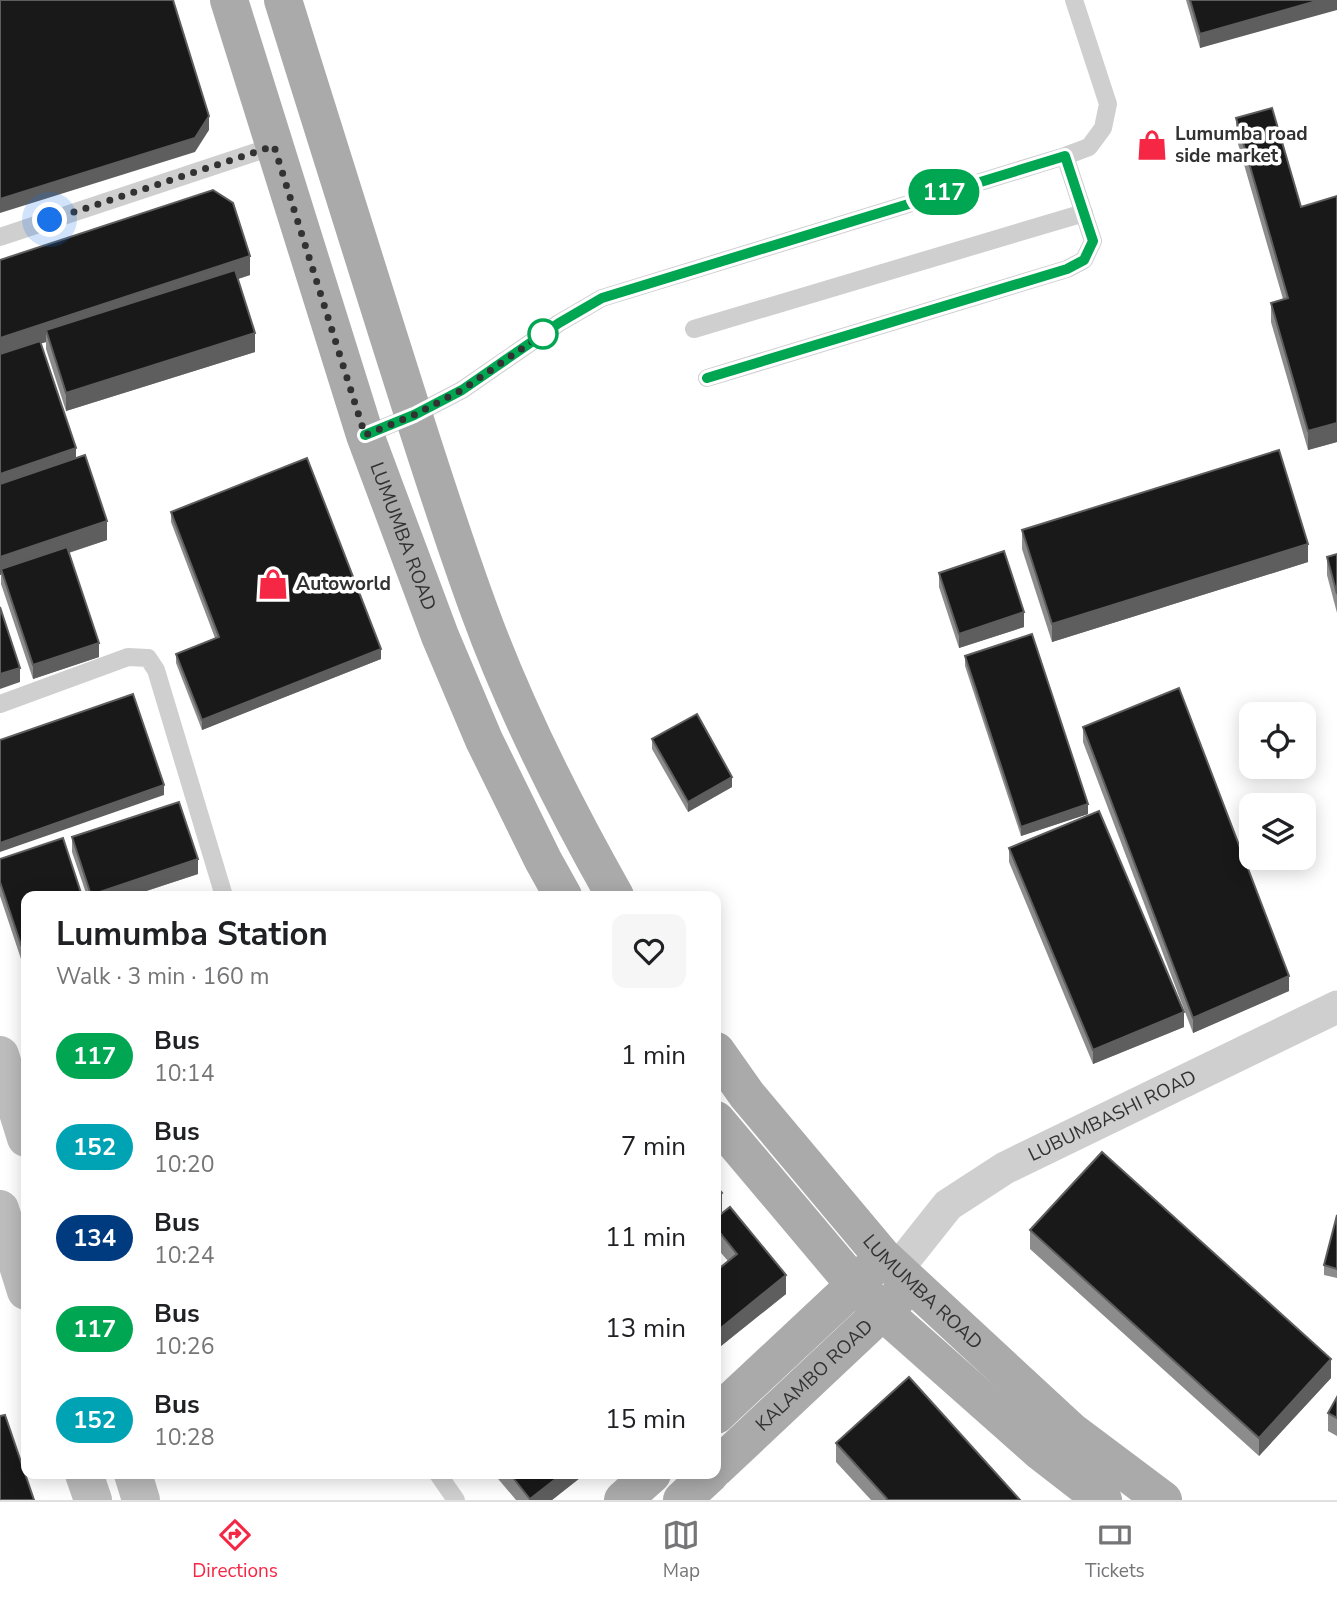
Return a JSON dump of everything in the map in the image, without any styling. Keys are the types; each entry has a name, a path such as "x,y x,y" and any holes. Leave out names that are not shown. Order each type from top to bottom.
{"main road":[{"name":"LUMUMBA ROAD","path":"229,0 365,435 440,636 484,740 542,860 560,891"},
{"path":"283,0 479,611 525,723 612,891"},
{"path":"0,1055 21,1122"},
{"name":"LUMUMBA ROAD","path":"721,1058 747,1096 901,1265 1071,1431 1163,1500"},
{"name":"LUMUMBA ROAD","path":"721,1126 855,1285 1041,1452 1103,1500"},
{"path":"0,1209 21,1275"},
{"name":"KALAMBO ROAD","path":"721,1410 855,1285 901,1265"},
{"name":"KALAMBO ROAD","path":"721,1463 883,1312 901,1265"},
{"path":"86,1479 93,1500"},
{"path":"135,1479 141,1500"},
{"path":"624,1500 647,1479"},
{"path":"682,1500 705,1479"}],"street":[{"name":"LUBUMBASHI ROAD","path":"901,1265 948,1205 1005,1168 1337,1007"}],"lane":[{"path":"365,435 414,415 462,390 559,323 602,298 1089,147 1103,128 1108,104 1074,0"},
{"path":"0,237 274,146"},
{"path":"707,378 1067,269 1084,260 1093,241 1065,156"},
{"path":"694,329 1084,213"},
{"path":"0,705 128,657 148,658 156,670 222,891"},
{"path":"441,1479 456,1500"}],"building":[{"path":"0,0 173,0 209,116 195,138 0,199"},
{"path":"1190,0 1320,0 1200,34"},
{"path":"1272,108 1301,207 1337,196 1337,423 1308,431 1271,303 1288,298 1236,118"},
{"path":"213,190 233,203 250,256 0,338 0,260"},
{"path":"235,270 255,333 66,393 46,330"},
{"path":"40,341 76,448 0,474 0,354"},
{"path":"1279,450 1308,544 1052,624 1022,530"},
{"path":"85,455 107,521 0,557 0,484"},
{"name":"Autoworld","path":"307,458 381,649 202,720 176,654 219,637 171,512"},
{"path":"67,547 99,643 33,665 1,569"},
{"path":"1004,551 1024,612 959,634 939,573"},
{"path":"1337,554 1337,594 1327,557"},
{"path":"0,607 20,668 0,674"},
{"path":"1032,634 1088,804 1021,827 965,656"},
{"path":"1179,688 1239,845 1239,870 1249,870 1289,976 1193,1018 1083,727"},
{"path":"133,694 164,785 0,843 0,740"},
{"path":"697,714 732,777 688,802 652,739"},
{"path":"179,802 198,859 103,891 90,891 72,837"},
{"path":"1099,811 1184,1012 1093,1050 1009,848"},
{"path":"63,838 80,891 21,891 21,945 0,882 0,859"},
{"path":"1102,1152 1331,1359 1259,1438 1030,1230"},
{"path":"730,1207 786,1275 721,1328 721,1267 737,1254 721,1234 721,1214"},
{"path":"1337,1215 1337,1269 1324,1265"},
{"path":"909,1377 1020,1500 888,1500 836,1443"},
{"path":"1337,1397 1337,1418 1328,1413"},
{"path":"5,1415 21,1462 21,1479 27,1479 34,1500 0,1500 0,1416"},
{"path":"514,1479 556,1479 530,1499"}],"bus line":[{"name":"117","path":"365,435 414,415 462,390 559,323 602,298 1065,156 1093,241 1084,260 1067,269 707,378"}],"place":[{"name":"Lumumba road side market","path":"1152,145"},
{"name":"Autoworld","path":"273,584"}],"route":[{"path":"50,220 274,146 365,435 414,415 462,390 543,334"}]}
